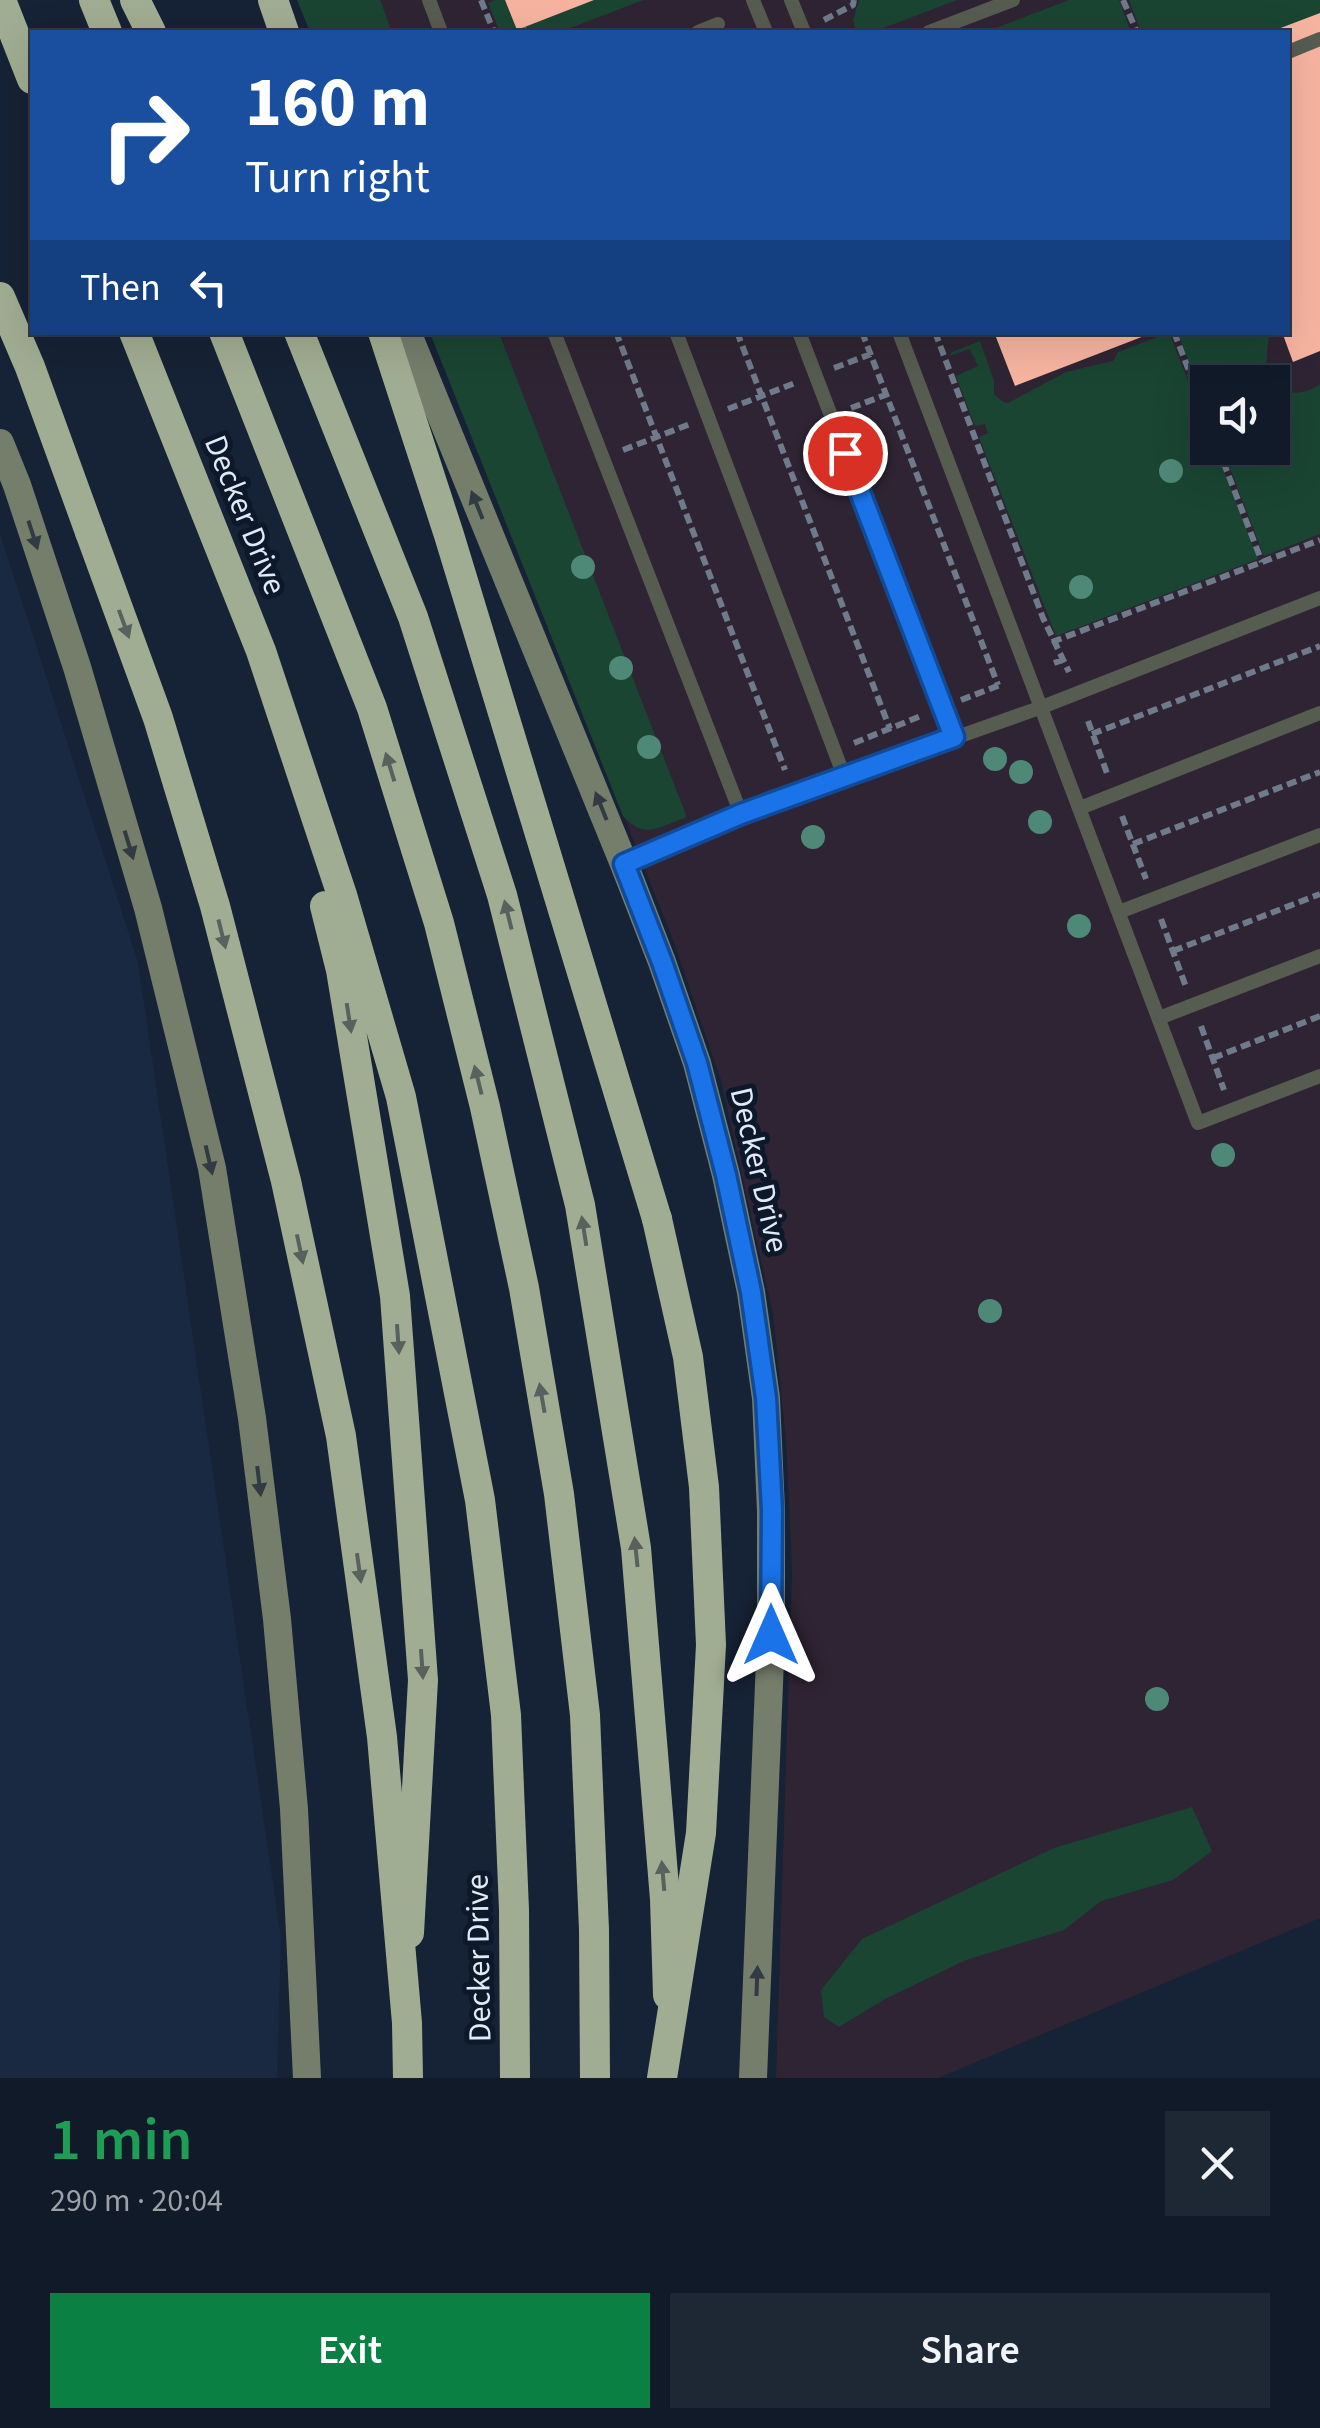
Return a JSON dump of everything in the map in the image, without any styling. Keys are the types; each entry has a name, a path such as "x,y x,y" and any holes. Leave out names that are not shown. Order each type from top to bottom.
{"highway":[{"path":"1,0 30,74"},
{"path":"94,0 106,30"},
{"path":"134,0 149,30"},
{"path":"274,0 285,30"},
{"path":"0,298 30,367 158,718 215,906 286,1182 340,1436 382,1737 408,2078"},
{"name":"Decker Drive","path":"135,335 262,651 342,895 401,1097 480,1500 506,1715 516,2078"},
{"name":"Decker Drive","path":"225,335 372,708 439,923 524,1288 558,1494 584,1715 594,1930 595,2078"},
{"path":"300,335 414,617 502,894 580,1206 636,1548 665,1899 670,2078"},
{"path":"383,335 449,535 657,1219 690,1375 704,1487 711,1645 701,1833 662,2078"},
{"path":"262,651 341,970 395,1296 423,1680 406,1977 392,2078"}],"main road":[{"name":"Decker Drive","path":"407,335 662,962 697,1063 747,1272 766,1398 772,1510 771,1635 753,2078"},
{"path":"0,443 77,667 148,908 212,1168 252,1418 277,1618 294,1810 308,2078"}],"lane":[{"path":"428,0 436,30"},
{"path":"753,0 765,30"},
{"path":"791,0 803,30"},
{"path":"933,30 1013,0"},
{"path":"703,30 718,24"},
{"path":"1290,51 1320,39"},
{"path":"557,335 741,814"},
{"path":"677,335 844,776"},
{"path":"800,335 954,737"},
{"path":"900,335 1198,1123 1320,1076"},
{"path":"624,864 741,814 1042,707 1320,598"},
{"path":"1080,808 1320,713"},
{"path":"1119,912 1320,835"},
{"path":"1159,1018 1320,956"}],"path":[{"path":"481,0 493,30"},
{"path":"819,23 852,6 854,0"},
{"path":"1124,0 1135,30"},
{"path":"617,335 785,770 1001,684 863,335"},
{"path":"738,335 890,729"},
{"path":"936,335 1052,642 1069,672"},
{"path":"1175,335 1190,373"},
{"path":"833,369 870,354"},
{"path":"725,410 796,383"},
{"path":"831,416 889,393"},
{"path":"620,451 692,424"},
{"path":"1225,465 1262,562"},
{"path":"1052,642 1320,540"},
{"path":"1092,734 1320,646"},
{"path":"1054,664 1064,659"},
{"path":"1133,844 1320,772"},
{"path":"1173,951 1320,894"},
{"path":"1212,1058 1320,1016"}],"shaded area":[{"path":"297,0 1320,0 1320,1918 938,2078 776,2078 792,1572 786,1439 773,1314 721,1080 672,937 431,335 1290,335 1290,30 309,30"},
{"path":"0,533 138,962 281,1938 277,2078 0,2078"}],"green space":[{"path":"297,0 380,0 391,30 309,30"},
{"path":"505,0 517,30 499,30 488,3"},
{"path":"594,0 643,0 565,30 525,27"},
{"path":"859,0 957,0 878,30 856,30 853,20"},
{"path":"1069,0 1119,0 1130,30 990,30"},
{"path":"1129,0 1320,0 1320,13 1275,30 1140,30"},
{"path":"431,335 500,335 686,815 645,830 623,816"},
{"path":"1170,335 1190,386 1190,465 1222,465 1258,559 1056,636 979,437 988,433 985,424 975,426 956,376 978,366 970,349 949,356 980,341 994,381 994,394 1008,403 1066,372 1113,361 1118,352"},
{"path":"1179,335 1269,335 1266,365 1190,365"},
{"path":"1320,384 1320,534 1264,556 1229,465 1290,465 1290,392"},
{"path":"1192,1807 1212,1851 1173,1880 1101,1901 1064,1930 966,1960 885,1999 839,2027 824,2017 821,1990 862,1939 1054,1848"}],"building":[{"path":"505,0 594,0 517,30"},
{"path":"1320,13 1320,351 1293,362 1283,335 1290,335 1290,30 1275,30"},
{"path":"995,335 1147,335 1015,386"}],"route":[{"path":"771,1635 772,1510 766,1398 751,1292 697,1063 624,864 741,814 954,737 845,453"}]}
